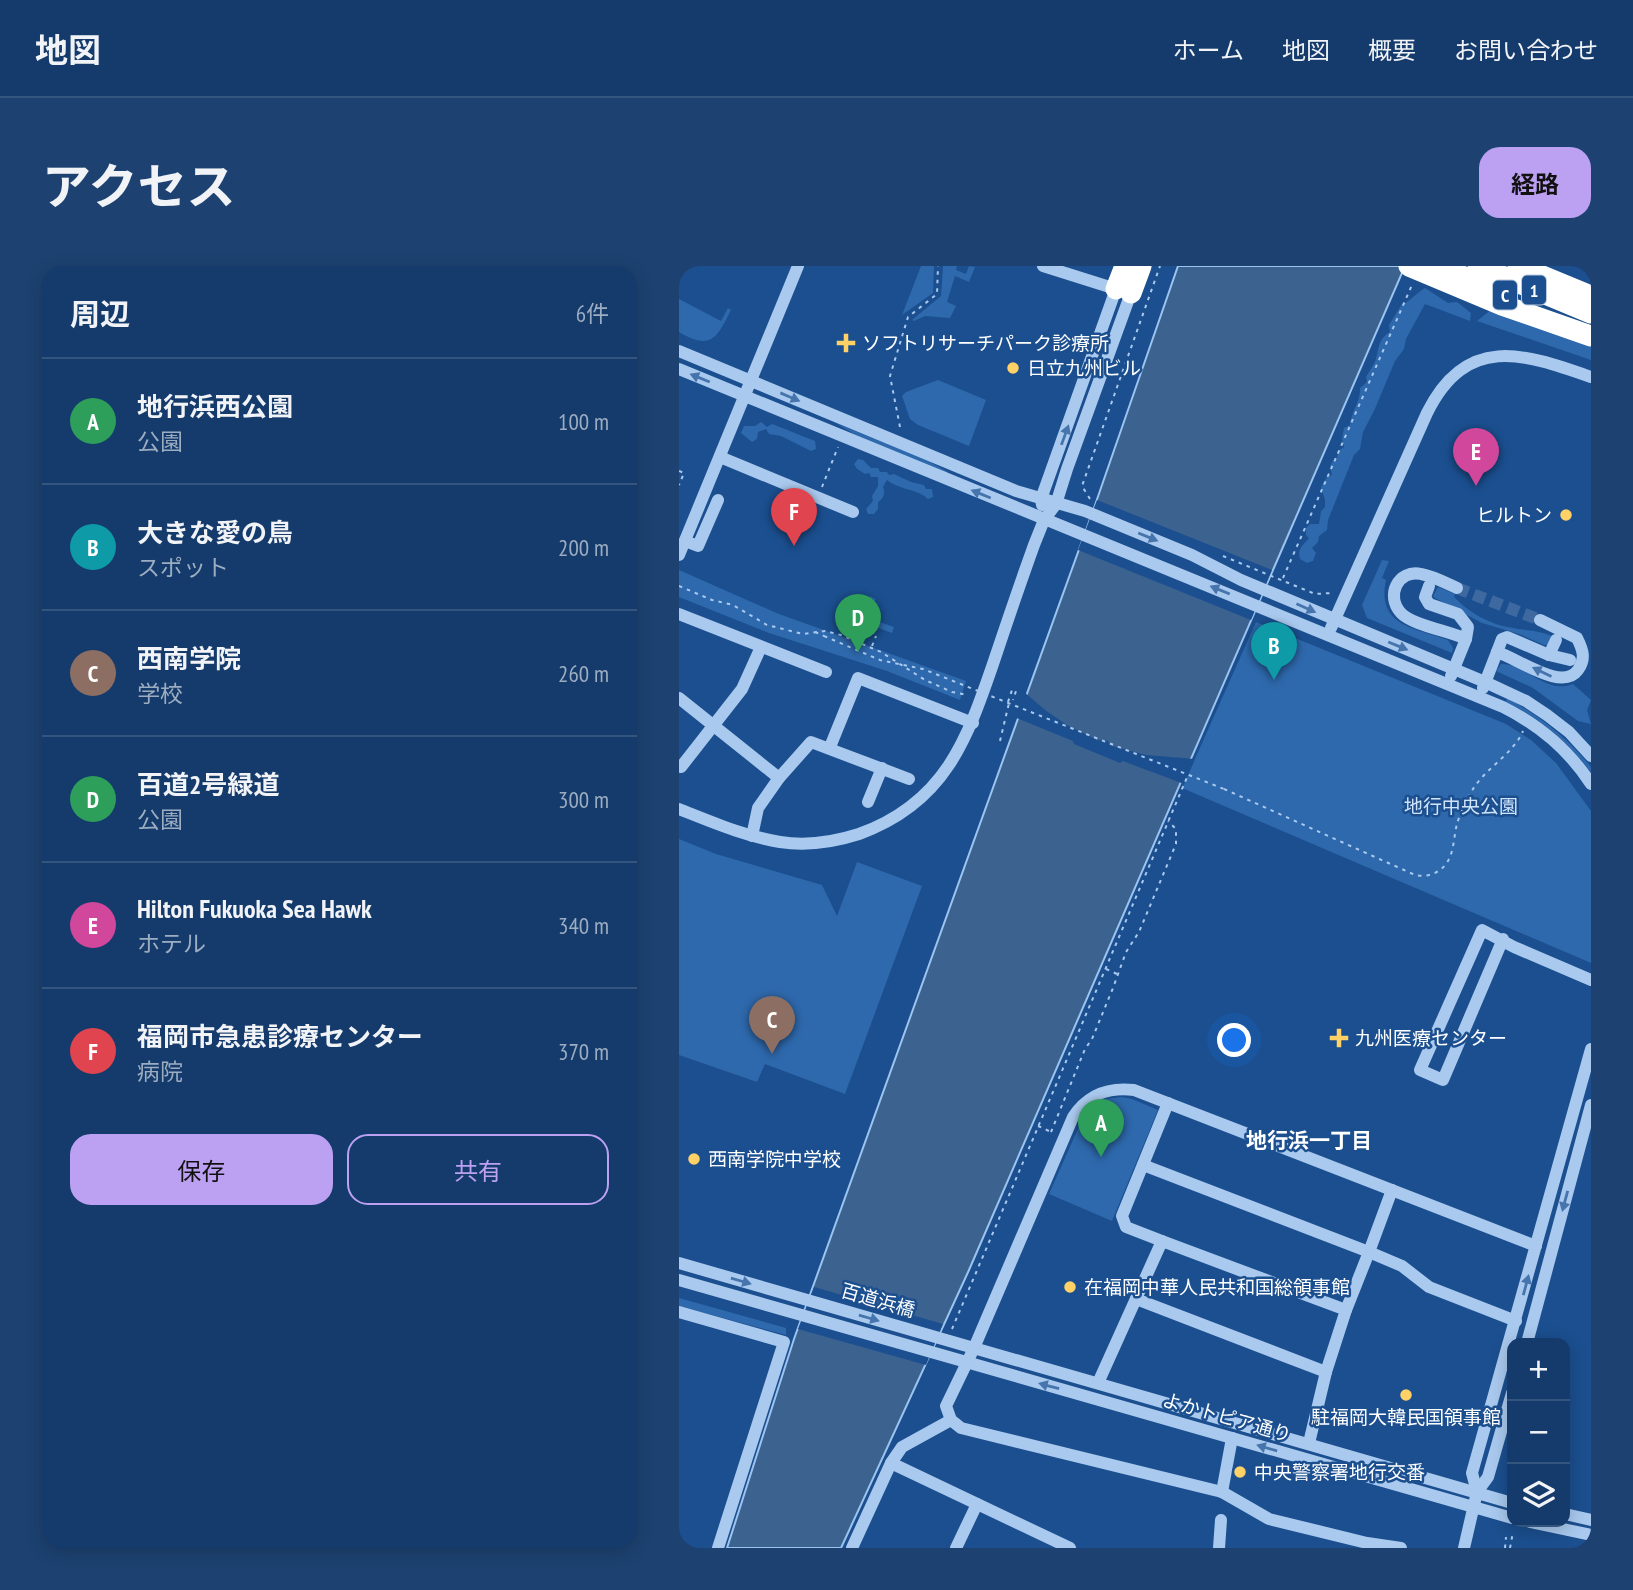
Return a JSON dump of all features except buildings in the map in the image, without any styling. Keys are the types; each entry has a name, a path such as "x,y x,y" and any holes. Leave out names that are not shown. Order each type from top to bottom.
{"highway":[{"path":"1124,291 1125,266"},
{"path":"1124,291 1140,266"},
{"name":"C","path":"1440,266 1591,331"},
{"name":"1","path":"1478,266 1591,313"},
{"path":"1518,266 1591,296"},
{"path":"1539,266 1591,288"},
{"path":"1412,273 1591,336"}],"street":[{"path":"679,555 798,266"},
{"path":"1043,266 1124,291"},
{"path":"1044,520 1041,499 1124,291"},
{"path":"679,809 752,836 782,842 813,843 850,837 886,822 915,803 941,777 973,723 1044,520 1056,504 1124,291"},
{"path":"679,351 1016,491 1056,504 1089,508 1241,580 1485,682 1526,701 1547,715 1569,732 1591,756"},
{"path":"1328,634 1427,413 1445,382 1473,363 1507,356 1542,360 1591,377"},
{"path":"679,369 1480,697 1527,720 1571,757 1591,784"},
{"path":"720,457 853,512"},
{"path":"685,541 698,546 718,500"},
{"path":"1457,588 1420,573 1410,574 1395,586 1394,602 1402,615 1466,639"},
{"path":"1429,586 1425,597 1429,604 1458,614 1468,626 1466,639 1448,683"},
{"path":"679,614 826,672"},
{"path":"1497,652 1552,677 1562,680 1569,678 1579,670 1584,656 1577,638 1540,620"},
{"path":"1480,697 1502,639 1507,637 1570,660"},
{"path":"1549,654 1556,640"},
{"path":"681,767 742,689 761,647"},
{"path":"830,747 858,678 973,723"},
{"path":"679,698 779,778"},
{"path":"752,836 758,808 779,778 811,741 909,779"},
{"path":"867,802 882,768"},
{"path":"1503,939 1443,1080 1420,1070 1482,930 1503,939 1514,947 1591,980"},
{"path":"1477,1492 1472,1472 1591,1049"},
{"path":"1401,1548 1367,1545 1269,1519 1222,1492 961,1428 951,1420 946,1406 974,1348 1073,1117 1079,1108 1094,1096 1113,1089 1134,1090 1536,1246"},
{"path":"1168,1103 1122,1216 1126,1227 1346,1310"},
{"path":"1528,1338 1591,1105"},
{"path":"1143,1165 1369,1252 1402,1266 1429,1287 1516,1321"},
{"path":"1309,1443 1326,1372 1346,1310 1392,1190"},
{"path":"1098,1383 1162,1241"},
{"name":"百道浜橋","path":"679,1263 947,1335"},
{"name":"百道浜橋","path":"679,1280 932,1353"},
{"path":"1136,1299 1326,1372"},
{"path":"679,1312 784,1342 718,1548"},
{"name":"よかトピア通り","path":"947,1335 974,1348 1507,1501"},
{"name":"よかトピア通り","path":"932,1353 1507,1517"},
{"path":"1464,1548 1477,1492 1488,1477 1510,1401"},
{"path":"852,1548 891,1463 902,1447 951,1420"},
{"path":"1222,1492 1232,1438"},
{"path":"891,1463 1070,1548"},
{"path":"956,1548 977,1504"},
{"path":"1570,1515 1591,1520"},
{"path":"1219,1548 1221,1520"},
{"path":"1553,1527 1591,1535"}],"path":[{"path":"900,427 890,376 908,317 937,294 938,266"},
{"path":"1089,508 1082,486 1160,266"},
{"path":"1587,266 1591,268"},
{"path":"1282,580 1412,273"},
{"path":"818,498 839,446"},
{"path":"679,471 684,473 679,485"},
{"path":"1272,575 1315,594 1330,593 1345,598"},
{"path":"679,586 712,600 733,605 767,625 803,634 831,632 872,647 925,680 951,692 968,695"},
{"path":"814,632 880,660 923,669 1224,789 1415,875 1428,876 1439,871 1449,860 1458,820 1473,789 1489,768 1521,736 1527,720"},
{"path":"872,647 876,636"},
{"path":"1000,741 1012,690 1016,691 1013,700"},
{"path":"947,1335 1188,775"},
{"path":"1051,1132 1126,951 1139,932 1176,844 1176,829 1168,821"},
{"path":"1105,968 1118,974"},
{"path":"1038,1126 1057,1134"},
{"path":"1510,1548 1513,1535"},
{"path":"1505,1548 1506,1537"}],"green space":[{"path":"921,266 934,266 933,293 902,315"},
{"path":"943,266 957,266 956,270 966,274 969,266 975,267 969,282 955,276 947,302 956,306 950,318 925,316 912,320 941,296"},
{"path":"1425,288 1448,303 1457,302 1471,313 1470,321 1425,304 1406,339 1404,349 1395,361 1363,432 1360,449 1354,455 1328,520 1327,530 1319,536 1318,542 1312,548 1316,553 1313,561 1307,563 1300,559 1299,555 1301,547 1309,538 1306,528 1310,524 1319,524 1321,511 1325,507 1321,487 1327,477 1332,475 1330,466 1337,459 1338,451 1344,447 1344,428 1350,425 1360,388 1367,382 1366,377 1375,362 1381,342 1390,332 1389,325 1402,304"},
{"path":"679,299 721,321 728,308 731,310 712,339 699,341 679,332"},
{"path":"1492,309 1591,347 1591,360 1477,321"},
{"path":"938,380 986,400 969,446 918,425 910,419 902,396"},
{"path":"761,422 767,427 772,424 815,441 816,449 811,451 781,436 769,434 766,429 758,432 757,439 752,442 741,433 744,426 755,426"},
{"path":"835,423 925,459 948,472 947,474 861,438"},
{"path":"858,459 871,468 878,468 880,472 894,474 924,485 926,489 932,489 933,497 928,499 887,480 878,509 874,514 868,514 866,509 873,501 878,477 871,477 869,473 865,474 857,469 854,464"},
{"path":"1382,560 1389,561 1382,578 1386,580 1384,595 1393,616 1411,628 1448,640 1453,648 1452,653 1367,618 1362,605"},
{"path":"679,570 779,614 966,681 960,700 887,671 769,633 679,597"},
{"path":"1438,587 1455,594 1454,597 1466,608 1489,621 1552,636 1548,645 1482,623 1435,598 1433,596"},
{"path":"870,596 876,599 868,618 894,627 892,633 865,623 861,618"},
{"name":"地行中央公園","path":"1256,622 1506,724 1531,740 1556,763 1591,811 1591,963 1182,788"},
{"path":"1501,664 1519,668 1553,685 1573,684 1591,700 1587,710 1591,724 1578,721 1533,688 1496,671"},
{"path":"1507,698 1531,712 1563,737 1591,767 1591,772 1553,732 1506,702"},
{"path":"679,839 716,854 822,885 837,916 857,862 922,886 845,1094 765,1064 757,1082 679,1055"},
{"path":"1122,1097 1158,1110 1112,1221 1049,1194 1085,1113 1105,1099"},
{"path":"679,1298 786,1328 786,1335 679,1306"}],"shaded area":[{"path":"1178,266 1405,266 969,1270 841,1548 727,1548 794,1339 1094,508"}],"pier":[{"path":"1097,500 1272,570 1251,620 1078,550"},
{"path":"1023,691 1067,725 1097,740 1107,740 1112,746 1146,755 1195,759 1184,784 1123,761 1120,763 1014,717"},
{"path":"814,1287 943,1324 926,1365 798,1329"}],"tunnel":[{"path":"1457,588 1540,620"}],"place":[{"name":"ソフトリサーチパーク診療所","path":"846,343"},
{"name":"日立九州ビル","path":"1013,368"},
{"name":"Hilton Fukuoka Sea Hawk","path":"1476,486"},
{"name":"ヒルトン","path":"1566,515"},
{"name":"福岡市急患診療センター","path":"794,546"},
{"name":"百道2号緑道","path":"858,652"},
{"name":"大きな愛の鳥","path":"1274,680"},
{"name":"九州医療センター","path":"1339,1038"},
{"name":"西南学院","path":"772,1054"},
{"name":"地行浜西公園","path":"1101,1157"},
{"name":"西南学院中学校","path":"694,1159"},
{"name":"在福岡中華人民共和国総領事館","path":"1070,1287"},
{"name":"駐福岡大韓民国領事館","path":"1406,1395"},
{"name":"中央警察署地行交番","path":"1240,1472"}],"district":[{"name":"地行浜一丁目","path":"1309,1140"}]}
